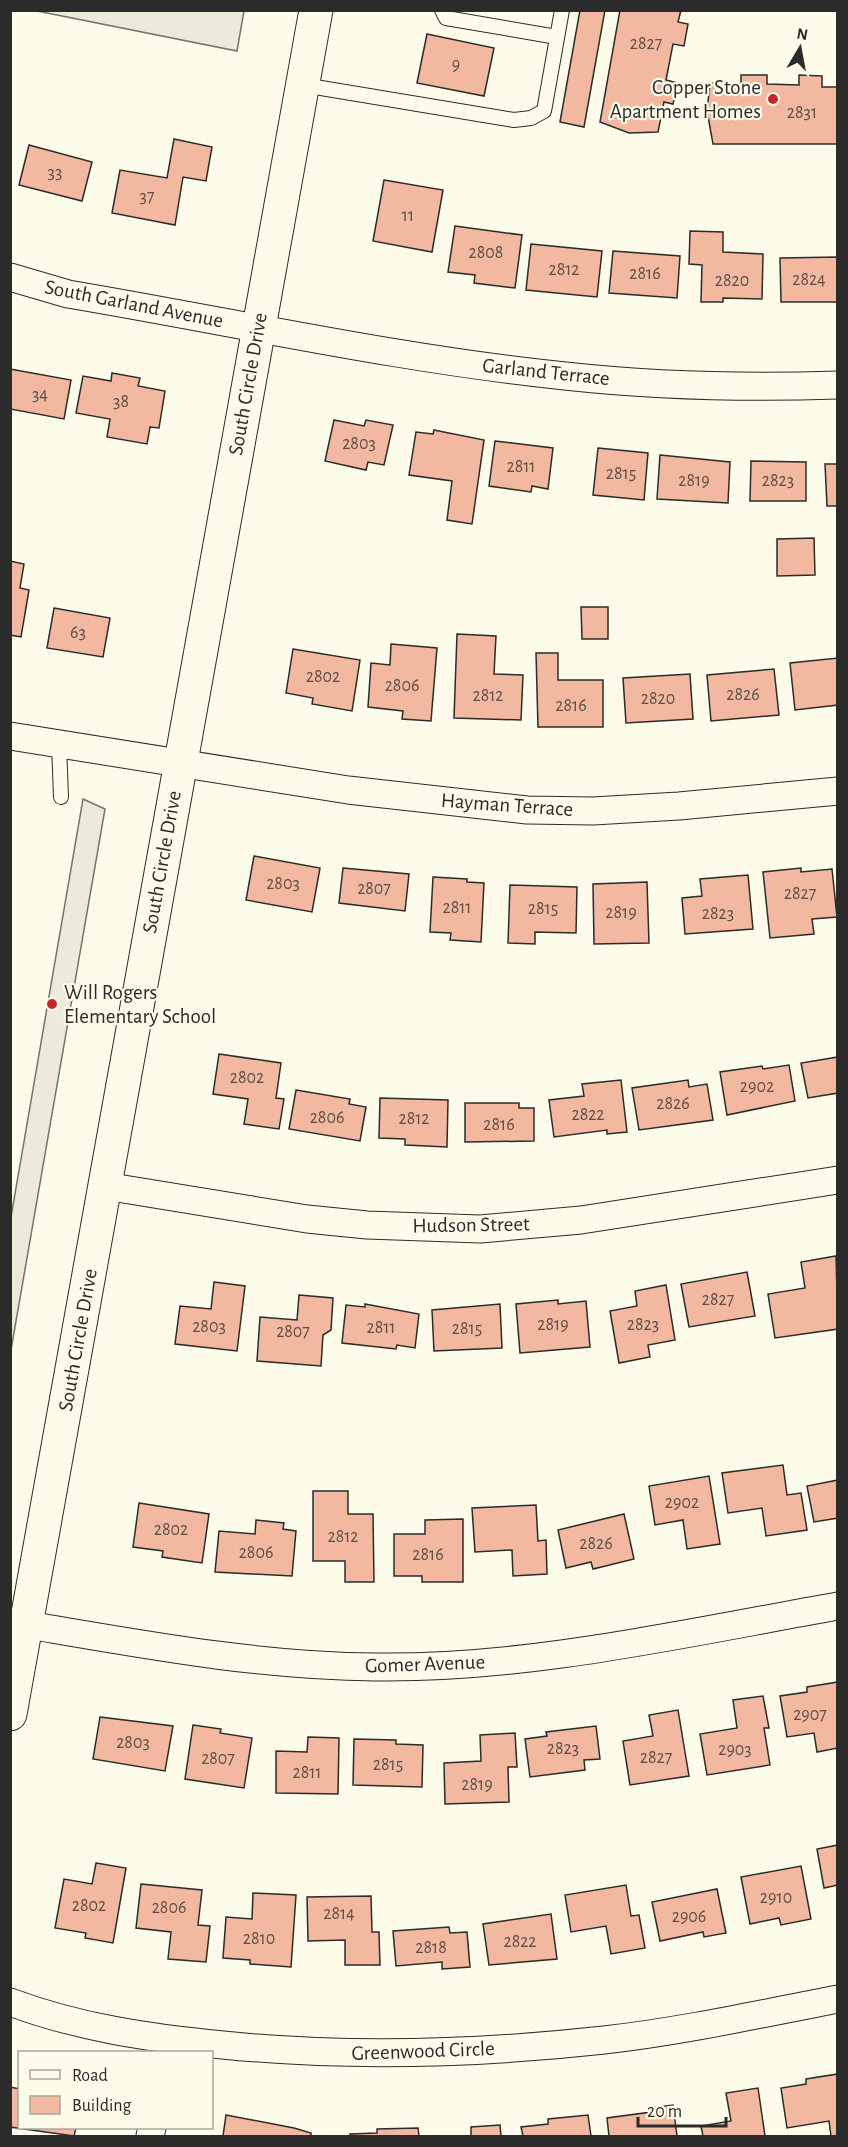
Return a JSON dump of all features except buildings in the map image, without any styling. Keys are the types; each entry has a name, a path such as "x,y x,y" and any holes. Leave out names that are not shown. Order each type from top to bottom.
{"main road":[{"name":"South Circle Drive","path":"10,1714 19,1624 105,1186 316,10"}],"street":[{"name":"South Garland Avenue","path":"10,277 68,294 258,327"},
{"name":"Garland Terrace","path":"258,327 448,360 566,376 733,387 837,385"},
{"name":"Hayman Terrace","path":"10,736 359,791 527,810 593,811 678,806 837,791"},
{"name":"Hudson Street","path":"105,1186 308,1219 367,1225 480,1229 581,1220 837,1180"},
{"name":"Gomer Avenue","path":"19,1624 259,1661 376,1667 496,1662 837,1606"},
{"name":"Greenwood Circle","path":"10,2001 53,2018 166,2046 353,2055 433,2054 605,2040 703,2025 837,1999"}],"lane":[{"path":"442,10 446,18 557,37"},
{"path":"303,85 514,120 531,118 544,111 562,10"},
{"path":"58,744 61,797"}],"shaded area":[{"path":"244,10 237,51 37,11"},
{"path":"83,799 105,809 11,1350 11,1217"}],"place":[{"name":"Copper Stone Apartment Homes","path":"773,99"},
{"name":"Will Rogers Elementary School","path":"52,1004"}]}
